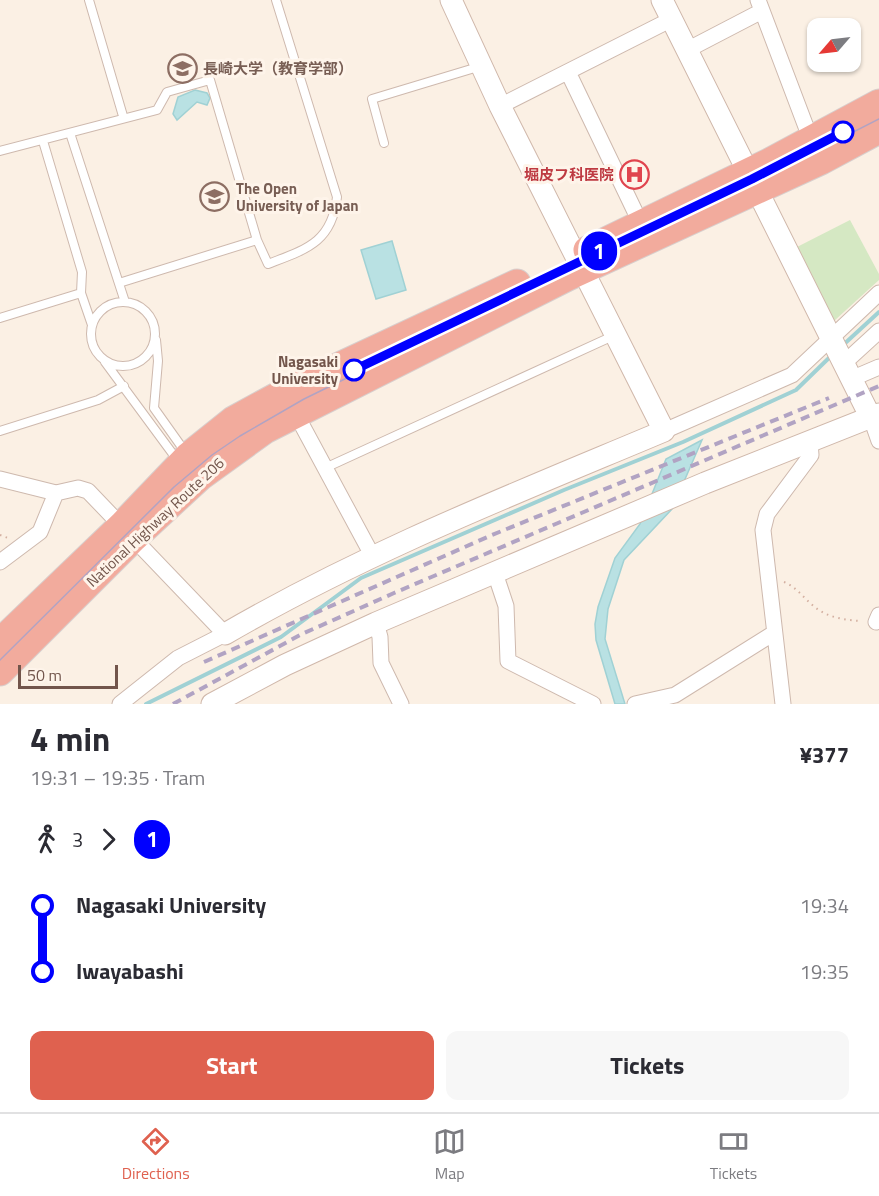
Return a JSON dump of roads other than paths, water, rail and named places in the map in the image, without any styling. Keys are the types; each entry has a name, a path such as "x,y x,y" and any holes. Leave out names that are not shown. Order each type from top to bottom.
{"highway":[{"name":"National Highway Route 206","path":"0,672 128,531 184,460 233,420 262,403 580,263 753,181 811,140 879,103"},
{"name":"National Highway Route 206","path":"0,642 128,531 235,449 296,414 580,263 640,222 753,181 821,161 879,130"}],"street":[{"path":"451,0 500,106 664,431"},
{"path":"662,0 840,356 876,418 879,441"},
{"path":"687,50 760,5 811,140"},
{"path":"500,106 672,19"},
{"path":"568,72 640,222"},
{"path":"840,356 879,293"},
{"path":"120,704 178,658 225,634 298,591 372,555 773,386 792,375 840,356 879,331"},
{"path":"840,356 879,367"},
{"path":"296,414 372,555"},
{"path":"212,704 285,665 376,623 705,483 876,418"},
{"path":"783,704 763,530 767,514 811,455 810,442"},
{"path":"0,480 56,493 78,488 88,491 225,634"},
{"path":"0,562 40,532 56,493"},
{"path":"495,573 506,606 508,661 593,704"},
{"path":"376,623 380,637 381,663 401,704"},
{"path":"635,704 673,700 774,633"}],"lane":[{"path":"89,0 123,116"},
{"path":"0,150 43,141 123,116 157,110 167,92 210,80 257,240 268,264 313,244 328,231 335,217 337,197 276,0"},
{"path":"384,143 372,99 483,65"},
{"path":"70,133 125,302"},
{"path":"43,141 82,272 81,293 92,325 92,343 102,359 184,460"},
{"path":"119,284 257,240"},
{"path":"0,318 81,293"},
{"path":"92,325 103,309 125,302 141,307 148,314 156,331 158,361 154,408 184,460"},
{"path":"102,359 123,367 143,360 155,342 156,331"},
{"path":"325,468 616,335"},
{"path":"0,431 98,400 124,386"}],"water":[{"path":"195,90 207,93 210,98 207,105 197,102 177,120 173,114 178,97"},
{"path":"392,241 406,290 376,299 361,250"},
{"path":"702,440 672,509 624,560 608,609 605,639 625,704 615,704 596,640 595,624 598,607 615,558 640,524 666,459"}],"waterway":[{"path":"842,346 879,312"},
{"path":"146,704 281,637 361,578 564,490 683,442 796,390 832,355"}],"tram line":[{"path":"0,660 174,487 212,455 240,436 304,399 596,256 773,173 879,119"},
{"name":"1","path":"354,370 752,179 843,132"}],"railway":[{"path":"173,704 302,634 879,386"},
{"path":"204,662 492,535 829,398"}],"place":[{"name":"長崎大学（教育学部）","path":"182,68"},
{"name":"堀皮フ科医院","path":"635,174"},
{"name":"The Open University of Japan","path":"215,197"},
{"name":"Nagasaki University","path":"354,370"}]}
